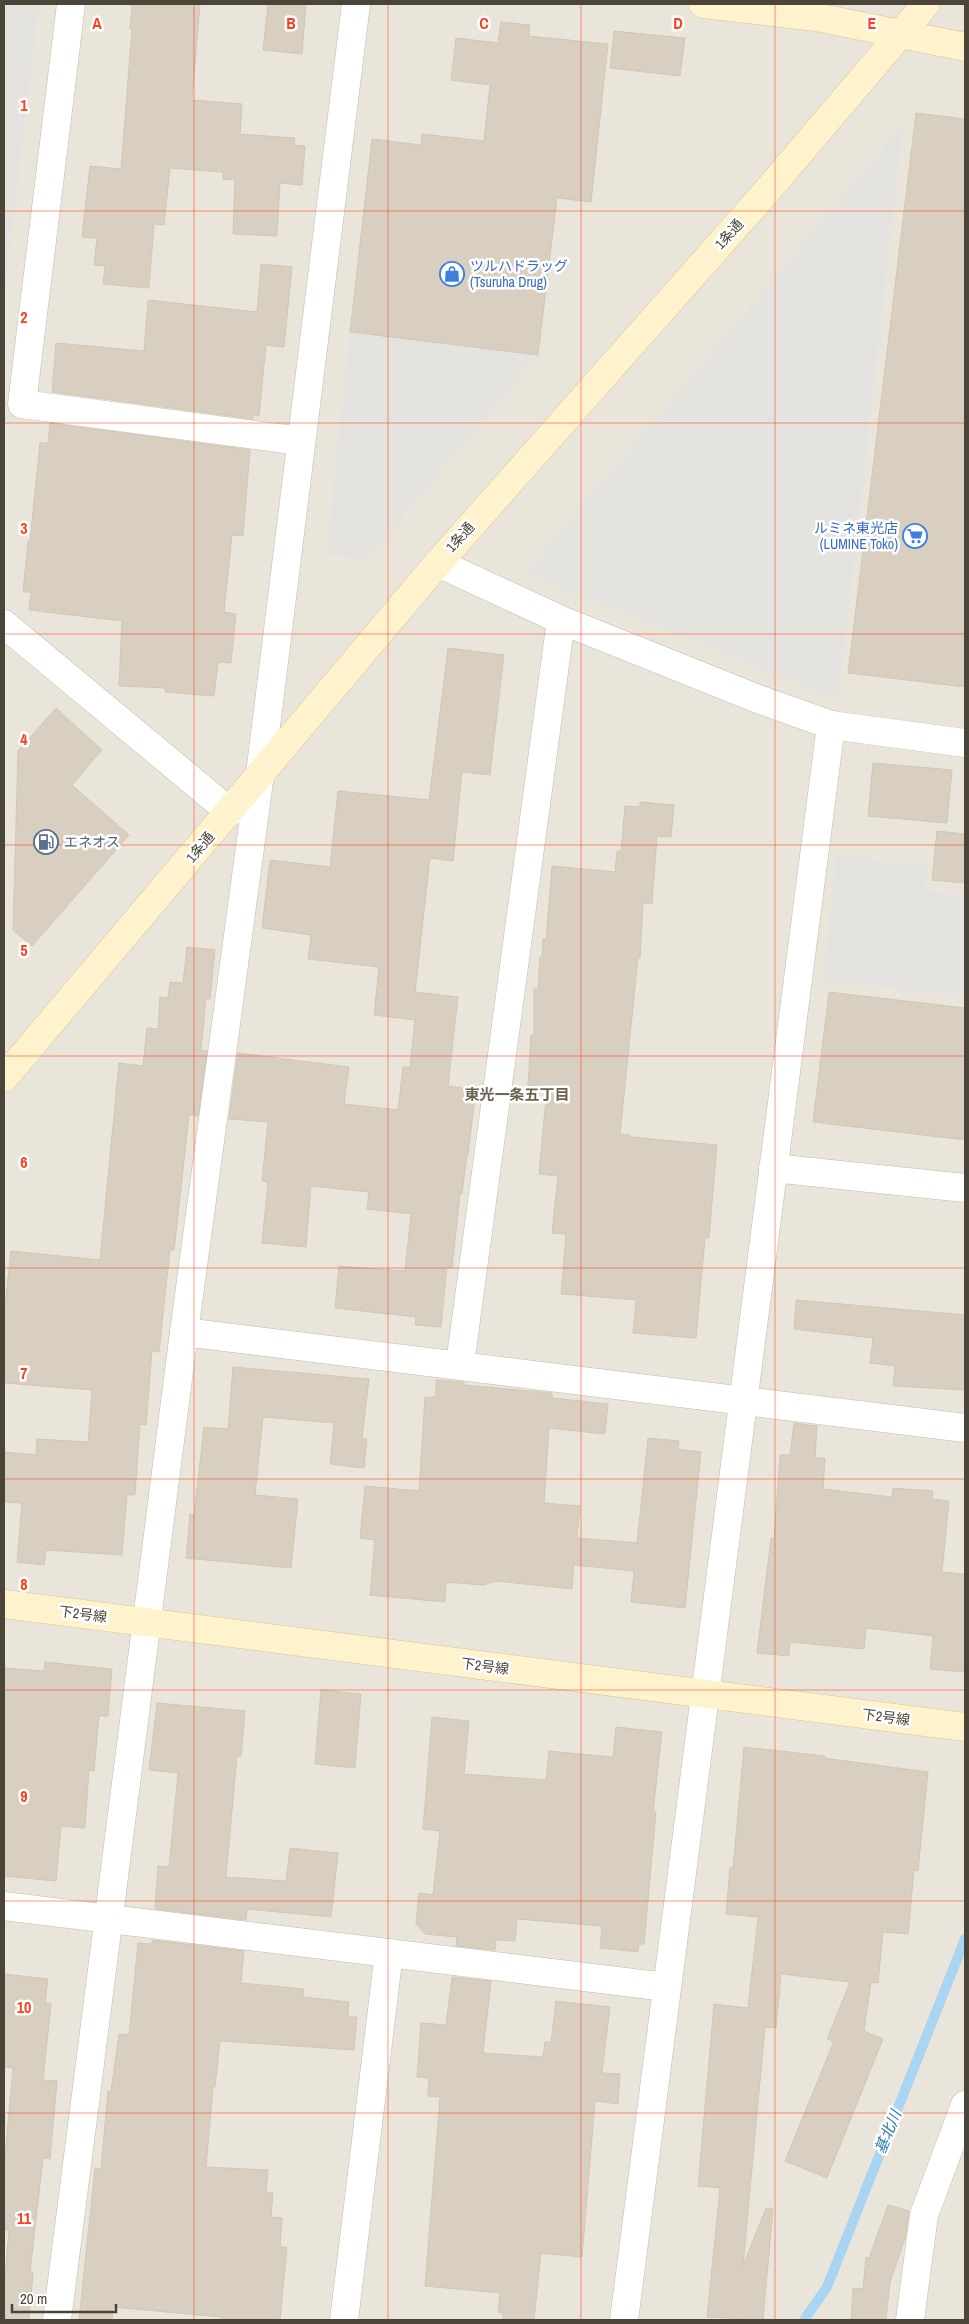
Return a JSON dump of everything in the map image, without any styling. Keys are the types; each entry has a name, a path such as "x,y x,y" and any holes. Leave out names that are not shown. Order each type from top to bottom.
{"main road":[{"path":"703,4 816,17 965,47"},
{"name":"1条通","path":"4,1078 230,812 438,562 767,191 926,4"},
{"name":"下2号線","path":"4,1604 965,1727"}],"street":[{"path":"71,4 22,404 301,441"},
{"path":"57,2320 184,1332 260,774 356,4"},
{"path":"438,562 561,620 758,699 830,725 965,743"},
{"path":"460,1364 561,620"},
{"path":"4,624 230,812"},
{"path":"624,2320 703,1694 744,1401 830,725"},
{"path":"774,1168 965,1188"},
{"path":"184,1332 460,1364 965,1428"},
{"path":"4,1906 666,1987"},
{"path":"344,2320 389,1953"},
{"path":"910,2320 924,2215 965,2106"}],"shaded area":[{"path":"4,4 965,4 965,2320 4,2320"},
{"path":"4,4 39,4 4,297"},
{"path":"903,125 838,700 526,573"},
{"path":"350,333 538,355 368,558 326,555"},
{"path":"836,856 927,865 925,891 965,895 965,996 823,981"}],"building":[{"path":"132,4 200,4 192,100 242,104 240,134 295,138 294,145 305,146 302,185 280,183 277,236 233,234 235,180 223,179 223,172 170,168 164,225 154,224 149,288 103,284 105,266 94,265 97,238 82,237 90,166 121,169 132,29 130,29"},
{"path":"268,4 306,4 302,54 263,50"},
{"name":"ツルハドラッグ (Tsuruha Drug)","path":"501,22 530,25 529,36 608,44 591,202 557,198 538,355 350,332 372,139 421,145 422,134 484,141 490,85 451,80 456,38 498,43"},
{"path":"614,31 685,38 680,76 610,68"},
{"name":"ルミネ東光店 (LUMINE Toko)","path":"916,113 965,119 965,687 848,673"},
{"path":"261,264 292,267 284,347 266,345 259,416 253,415 253,419 52,392 56,343 144,351 148,300 257,312"},
{"path":"50,423 250,450 243,536 232,535 224,612 236,614 231,663 218,662 214,696 165,692 165,688 119,686 122,621 29,610 31,592 23,592 28,541 30,541 40,443 48,443"},
{"path":"448,648 504,655 490,775 462,772 453,861 430,858 415,992 458,997 448,1086 476,1090 462,1194 460,1194 452,1268 447,1267 441,1327 415,1325 416,1317 335,1308 339,1266 405,1271 411,1214 367,1209 369,1192 311,1186 306,1247 262,1243 268,1182 262,1181 268,1122 229,1119 238,1053 349,1067 344,1104 398,1110 403,1067 410,1067 415,1020 374,1015 379,967 308,959 311,935 262,928 270,860 330,867 338,791 429,800"},
{"path":"56,708 102,750 72,785 129,835 32,946 13,930 18,751"},
{"path":"873,763 952,770 947,823 868,816"},
{"path":"640,802 674,805 671,837 657,836 652,904 643,903 640,958 638,958 620,1134 630,1135 630,1137 717,1145 709,1238 705,1238 696,1338 633,1333 636,1300 561,1294 566,1234 552,1233 558,1176 539,1174 547,1087 528,1086 531,1035 534,1035 534,989 538,989 540,957 542,957 543,939 546,939 552,866 615,872 617,851 621,851 625,806 640,807"},
{"path":"937,831 965,834 965,883 932,880"},
{"path":"187,947 215,950 210,999 206,998 201,1050 207,1051 198,1116 189,1115 174,1250 170,1250 159,1352 152,1351 146,1425 140,1424 135,1495 127,1495 122,1555 46,1550 44,1565 17,1562 22,1503 4,1502 4,1452 36,1455 37,1439 88,1442 92,1390 4,1383 4,1314 11,1251 100,1260 119,1063 143,1066 147,1028 158,1029 160,997 168,998 170,982 183,983"},
{"path":"829,992 965,1008 965,1140 813,1122"},
{"path":"796,1300 965,1315 965,1390 893,1386 895,1366 870,1363 873,1338 794,1329"},
{"path":"233,1367 369,1379 362,1438 367,1439 364,1468 330,1464 334,1423 263,1417 255,1495 298,1499 291,1568 186,1558 190,1514 194,1515 204,1427 228,1429"},
{"path":"436,1380 464,1382 464,1385 552,1393 552,1398 608,1404 605,1434 549,1428 544,1503 580,1506 577,1538 637,1543 648,1438 679,1441 678,1449 701,1452 685,1608 631,1602 634,1571 574,1565 572,1589 496,1581 483,1585 446,1582 445,1602 370,1595 375,1540 360,1538 365,1486 419,1491 425,1397 436,1397"},
{"path":"794,1423 817,1426 815,1458 825,1458 823,1489 892,1497 893,1488 933,1491 932,1499 949,1501 942,1572 965,1574 965,1672 930,1669 933,1636 866,1628 864,1649 790,1642 789,1656 757,1653 771,1538 774,1539 780,1455 790,1455"},
{"path":"45,1662 112,1669 108,1716 99,1716 94,1771 89,1770 85,1828 61,1826 56,1881 4,1876 4,1668 44,1671"},
{"path":"321,1690 361,1694 355,1768 315,1764"},
{"path":"157,1703 245,1711 241,1756 237,1756 226,1877 286,1881 290,1848 338,1853 331,1917 247,1909 246,1920 155,1909 158,1866 169,1867 178,1773 149,1770"},
{"path":"432,1717 469,1721 464,1774 546,1780 549,1751 613,1757 616,1727 662,1732 653,1812 656,1812 644,1944 639,1944 638,1952 600,1948 602,1926 517,1919 515,1941 496,1940 495,1950 456,1946 457,1937 425,1934 416,1924 419,1893 433,1895 440,1831 423,1829"},
{"path":"744,1747 825,1756 824,1758 928,1772 918,1871 914,1870 908,1934 883,1932 878,1983 871,1982 864,2031 883,2039 827,2178 785,2161 834,2041 827,2039 850,1982 781,1974 776,2028 765,2027 743,2266 766,2208 773,2209 763,2320 707,2317 720,2188 698,2186 714,2004 748,2008 758,1917 726,1914 730,1868 733,1868"},
{"path":"152,1940 244,1951 241,1983 304,1989 303,1997 349,2002 348,2017 357,2017 354,2050 220,2041 215,2087 213,2087 206,2167 268,2170 266,2192 273,2193 271,2217 282,2218 280,2247 287,2247 280,2320 220,2320 221,2317 113,2307 112,2320 79,2320 95,2168 101,2169 108,2091 111,2091 119,2034 129,2035 138,1943 152,1944"},
{"path":"4,1974 48,1979 45,2003 51,2004 43,2080 57,2081 50,2159 43,2158 30,2272 33,2272 29,2320 4,2320 4,2288 9,2231 4,2230 4,2168 13,2068 4,2067"},
{"path":"452,1977 491,1981 483,2053 543,2057 545,2042 551,2042 556,2001 610,2007 602,2073 620,2074 618,2104 595,2101 582,2257 541,2253 534,2320 503,2320 503,2313 498,2312 500,2293 425,2286 440,2097 428,2096 429,2078 417,2077 421,2023 446,2025"},
{"path":"888,2205 909,2211 905,2239 890,2282 886,2320 851,2320 853,2288 863,2289 866,2257 869,2258"}],"waterway":[{"name":"基北川","path":"804,2320 827,2287 965,1939"}],"place":[{"name":"ツルハドラッグ (Tsuruha Drug)","path":"452,274"},
{"name":"ルミネ東光店 (LUMINE Toko)","path":"915,536"},
{"name":"エネオス","path":"46,842"}],"district":[{"name":"東光一条五丁目","path":"517,1095"}]}
